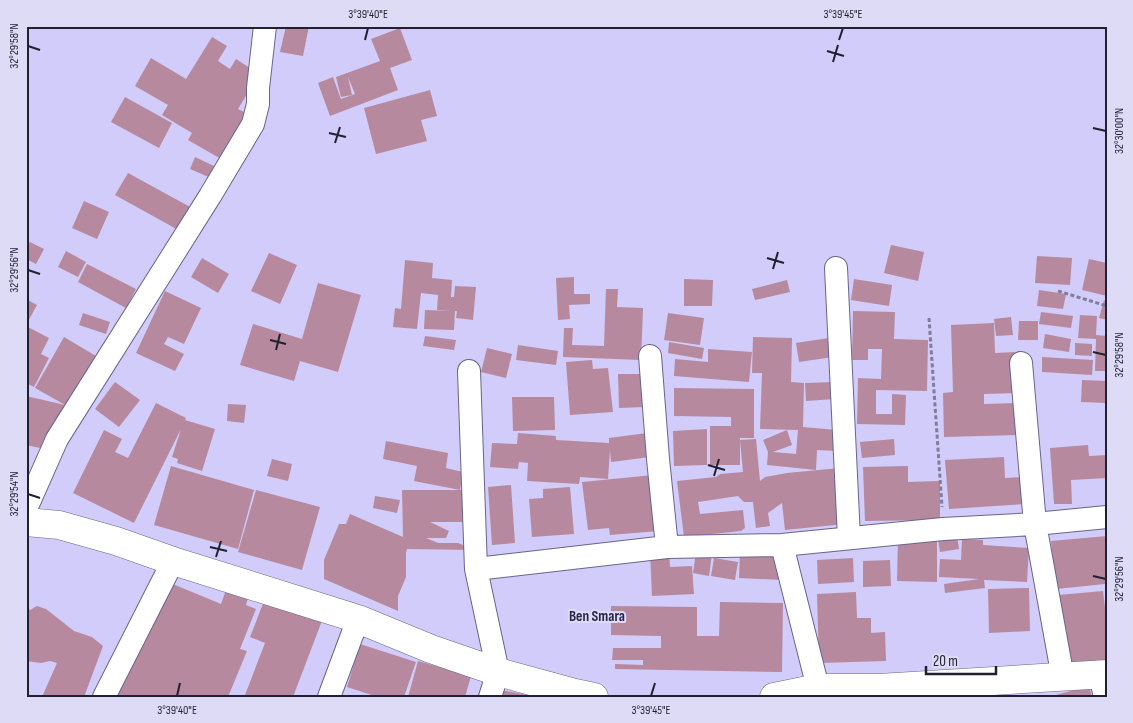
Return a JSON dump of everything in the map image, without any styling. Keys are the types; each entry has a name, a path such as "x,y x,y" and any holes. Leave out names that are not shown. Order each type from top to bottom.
{"main road":[{"path":"26,522 68,528 116,540 173,561 358,619 431,649 494,684 594,697"},
{"path":"779,696 818,688 879,688 1063,678 1104,682"}],"street":[{"path":"26,509 57,439 210,196 253,124 258,104 265,26"},
{"path":"836,268 849,538"},
{"path":"650,356 667,547"},
{"path":"1021,363 1036,524 1063,678"},
{"path":"469,371 476,569 494,684"},
{"path":"476,569 667,547 782,545 1107,517"},
{"path":"782,545 818,688"},
{"path":"104,697 173,561"},
{"path":"329,697 358,619"}],"path":[{"path":"1058,291 1107,306"},
{"path":"929,318 943,530"}],"building":[{"path":"286,26 309,26 303,56 280,52"},
{"path":"400,28 412,60 390,68 398,90 330,116 318,83 333,77 342,102 341,99 355,94 348,77 352,95 341,97 336,77 380,61 371,39"},
{"path":"212,37 227,46 218,61 230,69 236,59 259,74 238,109 246,113 237,130 228,163 188,140 192,133 162,115 168,105 135,86 151,58 186,79"},
{"path":"430,90 437,116 421,120 427,141 376,154 364,108"},
{"path":"125,97 172,123 159,148 111,122"},
{"path":"195,157 216,167 211,178 190,169"},
{"path":"128,173 192,208 180,231 115,195"},
{"path":"84,201 109,212 97,239 72,228"},
{"path":"30,242 44,249 36,264 26,259 26,248"},
{"path":"891,245 924,252 918,281 884,273"},
{"path":"66,251 86,262 78,277 58,267"},
{"path":"269,253 297,265 280,304 251,291"},
{"path":"1037,256 1072,258 1070,285 1035,283"},
{"path":"202,258 229,274 218,293 191,277"},
{"path":"1089,259 1107,263 1107,296 1082,290"},
{"path":"405,260 433,263 432,278 452,280 451,297 454,297 455,286 476,287 473,320 456,318 457,311 455,311 454,330 424,329 425,310 452,311 437,310 438,295 421,293 417,329 393,327 395,308 401,309"},
{"path":"87,264 136,289 126,308 78,282"},
{"path":"574,277 574,294 590,294 590,304 569,305 570,319 558,320 556,278"},
{"path":"684,279 713,280 712,306 684,306"},
{"path":"854,279 892,285 889,306 851,300"},
{"path":"787,280 790,292 755,300 752,289"},
{"path":"318,283 361,295 338,372 300,361 294,381 240,365 253,324 302,339"},
{"path":"606,289 618,289 617,307 643,308 641,360 563,357 564,328 573,328 572,345 604,346"},
{"path":"1039,290 1066,294 1063,309 1037,306"},
{"path":"165,291 201,308 184,344 168,337 164,344 184,354 175,371 136,353"},
{"path":"26,299 37,305 26,325"},
{"path":"1104,300 1107,301 1107,320 1099,318"},
{"path":"853,311 895,312 894,339 928,340 927,391 876,390 876,414 892,414 892,394 906,395 905,425 857,424 858,378 881,379 882,349 868,349 868,360 852,360"},
{"path":"1041,312 1073,316 1071,328 1039,324"},
{"path":"83,313 110,322 106,334 79,325"},
{"path":"668,313 704,318 700,345 664,340"},
{"path":"1080,315 1097,316 1096,335 1107,336 1107,371 1095,371 1096,339 1078,338"},
{"path":"1011,317 1013,335 996,336 994,319"},
{"path":"1019,321 1038,321 1038,340 1018,340"},
{"path":"994,323 995,353 1015,352 1016,393 984,394 984,404 1017,403 1018,435 944,437 943,393 953,392 951,325"},
{"path":"26,326 49,338 41,354 49,358 34,387 26,383"},
{"path":"1045,334 1071,339 1069,352 1043,348"},
{"path":"425,336 456,340 454,350 423,346"},
{"path":"64,337 96,356 67,406 35,388"},
{"path":"753,337 792,338 791,382 804,383 803,427 837,430 836,451 817,450 816,470 767,465 768,452 763,440 787,430 792,445 773,452 796,454 798,430 760,429 762,373 752,373"},
{"path":"829,338 833,357 799,362 796,343"},
{"path":"669,342 704,348 702,359 668,353"},
{"path":"1075,343 1092,344 1092,356 1075,355"},
{"path":"518,345 558,351 556,365 516,360"},
{"path":"487,348 512,354 506,378 481,372"},
{"path":"708,349 752,352 749,382 674,376 675,359 708,362"},
{"path":"1042,357 1093,360 1092,375 1042,372"},
{"path":"592,360 593,369 608,368 613,412 570,415 566,362"},
{"path":"618,374 643,374 644,407 619,408"},
{"path":"1082,380 1107,381 1107,403 1081,402"},
{"path":"115,382 140,400 119,427 95,409"},
{"path":"834,382 835,399 806,401 805,383"},
{"path":"674,388 754,389 754,438 740,438 740,465 710,465 710,426 731,426 731,417 674,416"},
{"path":"26,396 65,405 54,451 26,445"},
{"path":"512,397 554,397 555,430 513,431"},
{"path":"156,403 186,418 185,420 215,429 202,471 177,463 178,459 172,457 181,429 134,523 73,493 104,430 122,439 115,452 128,458"},
{"path":"228,404 246,405 244,423 227,421"},
{"path":"707,429 707,465 674,466 673,431"},
{"path":"518,433 556,436 556,440 609,443 609,438 647,433 650,457 611,462 610,450 608,479 580,477 579,484 527,481 528,463 519,462 518,469 490,467 492,443 517,444"},
{"path":"756,439 760,481 765,477 787,473 840,468 845,524 785,530 782,503 768,513 770,526 756,528 753,502 744,502 738,496 698,502 700,514 743,510 745,528 741,531 684,537 677,481 743,472 740,440"},
{"path":"894,439 895,455 862,458 860,442"},
{"path":"386,441 448,453 446,468 463,472 460,490 414,481 417,466 383,459"},
{"path":"1088,445 1089,456 1107,455 1107,478 1071,480 1072,504 1054,504 1050,448"},
{"path":"1004,457 1005,478 1023,477 1025,504 949,509 945,460"},
{"path":"272,459 292,464 288,481 267,476"},
{"path":"171,466 254,490 238,549 154,525"},
{"path":"908,466 908,482 940,481 940,520 865,521 863,467"},
{"path":"653,475 659,531 610,535 609,528 588,530 582,482"},
{"path":"511,485 515,543 492,545 488,487"},
{"path":"570,487 574,534 532,537 529,499 543,498 543,489"},
{"path":"256,490 320,507 302,570 238,552"},
{"path":"402,490 465,490 465,522 430,522 449,531 446,538 426,538 438,543 458,543 475,550 407,549 406,577 398,596 398,611 324,579 324,560 339,524 346,524 350,514 403,537"},
{"path":"375,496 400,500 397,513 373,508"},
{"path":"956,529 959,549 940,552 937,532"},
{"path":"1107,536 1107,589 1105,584 1056,589 1051,541"},
{"path":"898,537 937,537 937,582 897,581"},
{"path":"962,539 983,540 983,545 1029,548 1027,582 984,580 985,588 945,593 944,584 979,579 939,577 940,559 961,560"},
{"path":"669,550 670,567 692,566 694,594 652,596 650,551"},
{"path":"740,551 783,552 782,580 739,578"},
{"path":"696,552 712,554 709,576 693,573"},
{"path":"714,558 738,562 735,580 711,576"},
{"path":"853,558 854,582 818,584 817,560"},
{"path":"890,560 891,586 863,587 863,561"},
{"path":"156,577 221,604 226,590 248,598 246,605 256,609 240,649 247,651 228,697 106,697"},
{"path":"1029,588 1030,631 989,633 988,589"},
{"path":"1103,591 1107,624 1107,661 1065,666 1058,595"},
{"path":"856,592 857,618 871,618 871,633 885,632 886,661 819,663 817,594"},
{"path":"266,596 323,618 293,697 250,697 245,695 265,643 250,637"},
{"path":"720,602 783,603 782,672 615,669 615,664 643,665 643,660 612,660 613,648 661,648 661,636 611,635 611,606 697,607 697,636 719,636"},
{"path":"37,606 46,609 74,631 92,637 103,646 84,697 42,697 57,663 50,661 41,663 26,661 26,608 30,610"},
{"path":"360,644 416,662 404,697 378,697 347,687"},
{"path":"418,661 471,676 465,697 408,697"},
{"path":"1089,686 1092,697 1052,697 1052,696"},
{"path":"496,689 532,696 532,697 495,697"},
{"path":"993,692 994,697 977,697 977,696"}],"district":[{"name":"Ben Smara","path":"597,616"}]}
